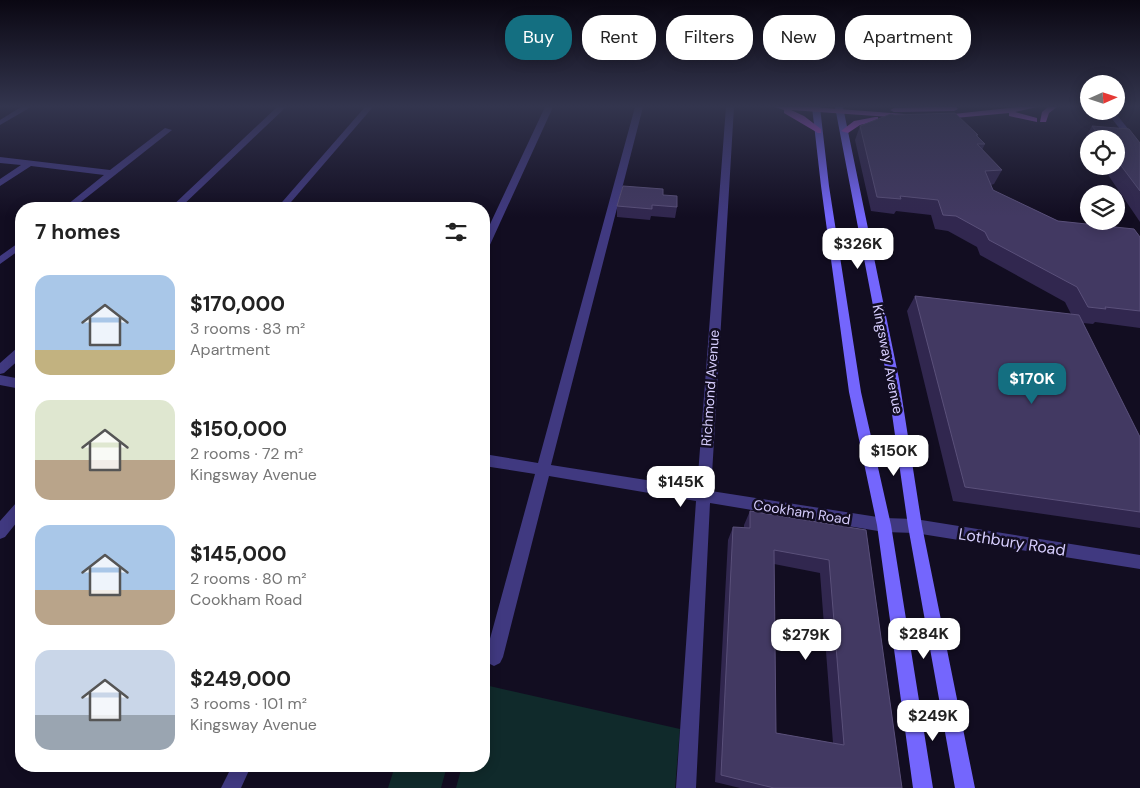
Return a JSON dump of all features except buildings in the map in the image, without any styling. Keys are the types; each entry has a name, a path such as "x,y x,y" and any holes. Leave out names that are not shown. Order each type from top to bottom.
{"main road":[{"path":"820,144 855,392 884,525 923,788"},
{"name":"Kingsway Avenue","path":"847,144 893,379 916,526 965,788"}],"street":[{"path":"75,202 149,144"},
{"path":"181,202 243,144"},
{"path":"286,202 337,144"},
{"path":"490,234 533,144"},
{"path":"494,657 629,144"},
{"name":"Richmond Avenue","path":"686,788 703,496 727,144"},
{"path":"0,160 110,173"},
{"path":"0,183 28,164"},
{"path":"0,261 15,249"},
{"path":"0,370 15,356"},
{"path":"0,380 15,383"},
{"name":"Cookham Road","path":"490,461 884,525"},
{"path":"0,532 15,514"},
{"name":"Lothbury Road","path":"884,525 916,526 1140,562"},
{"path":"231,788 239,772"}],"green space":[{"path":"490,686 680,729 675,788 456,788 460,772 490,772"},
{"path":"393,772 445,772 441,788 388,788"}]}
